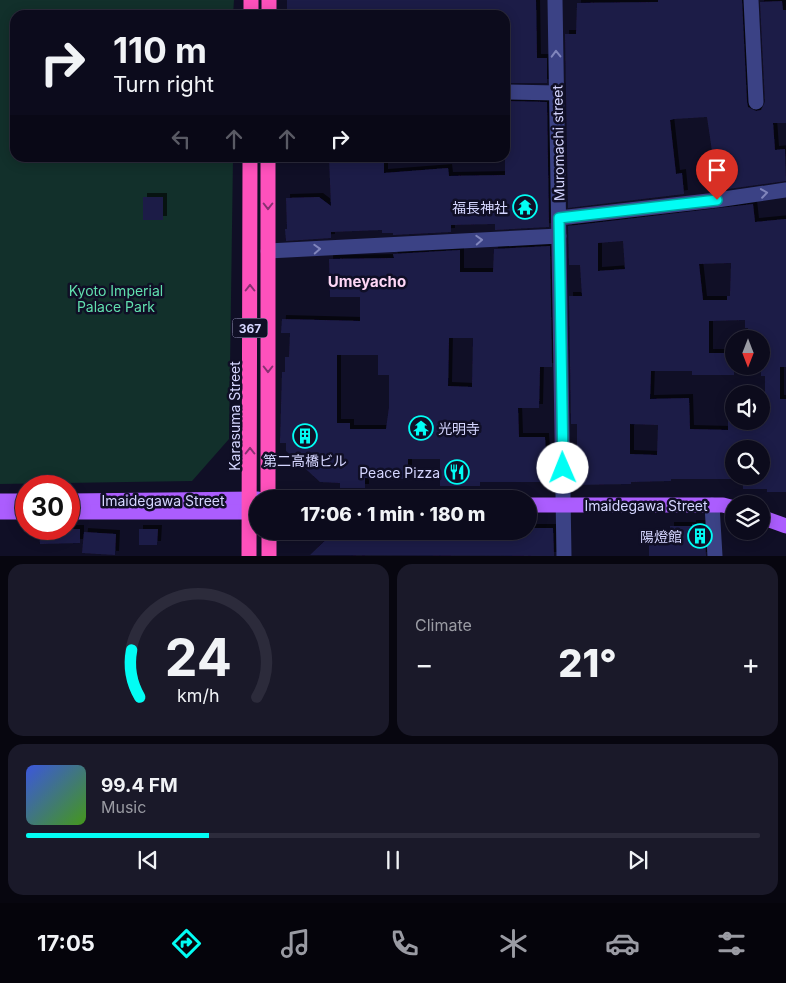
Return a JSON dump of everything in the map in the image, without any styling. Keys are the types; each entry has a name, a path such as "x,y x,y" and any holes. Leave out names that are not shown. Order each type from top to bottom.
{"highway":[{"name":"Karasuma Street","path":"250,162 253,490"},
{"name":"367","path":"268,162 268,490"},
{"name":"Karasuma Street","path":"249,556 250,540"},
{"path":"269,540 269,556"}],"main road":[{"name":"Imaidegawa Street","path":"80,500 249,506"},
{"path":"0,501 15,501"},
{"name":"Imaidegawa Street","path":"537,505 725,506"},
{"name":"Imaidegawa Street","path":"80,512 249,506"},
{"path":"0,512 15,512"},
{"path":"770,520 786,526"}],"street":[{"name":"Muromachi street","path":"555,0 564,556"},
{"path":"751,0 756,102"},
{"path":"510,92 556,93"},
{"path":"559,218 786,190"},
{"path":"268,251 559,236"},
{"path":"712,505 715,556"}],"green space":[{"name":"Kyoto Imperial Palace Park","path":"0,0 234,0 233,10 10,10 10,162 233,162 229,439 192,481 80,483 80,475 15,475 15,484 0,484"}],"building":[{"path":"287,0 536,0 537,58 547,58 547,83 510,83 510,10 287,10"},
{"path":"658,0 742,0 747,102 748,107 756,111 761,110 765,102 760,2 782,1 783,10 786,10 786,123 773,123 775,150 785,149 786,181 713,191 713,158 707,117 674,119 670,120 676,174 682,173 684,194 568,208 565,34 576,34 577,3 658,2"},
{"path":"510,101 547,102 549,227 495,230 495,224 451,225 451,232 393,235 393,233 382,233 382,230 331,232 331,238 286,241 286,198 319,197 331,206 329,162 384,162 384,173 448,168 449,176 505,175 505,162 510,162"},
{"path":"143,197 163,197 163,220 143,220"},
{"path":"753,204 755,222 786,219 786,367 780,367 780,399 786,399 786,492 767,492 767,489 743,489 743,485 770,485 770,440 725,440 725,479 671,479 671,481 631,482 631,484 572,485 572,470 577,470 577,424 571,424 569,296 582,296 580,265 569,265 568,226","holes":["623,241 625,269 598,271 598,243","731,263 730,296 727,296 727,300 703,300 699,264","745,320 745,328 748,328 748,330 770,330 770,375 761,375 765,376 765,385 770,385 770,430 690,429 689,398 650,399 651,371 692,371 692,375 725,375 725,353 709,353 709,321","630,424 658,425 657,455 630,454"]},
{"path":"550,246 552,367 540,367 539,408 518,408 519,437 545,437 547,470 553,470 553,482 480,482 480,486 440,486 440,459 408,459 408,479 365,478 365,488 340,488 340,483 320,482 286,451 286,443 280,443 282,372 285,372 285,357 289,357 290,333 281,333 282,319 360,321 360,297 330,297 329,259 394,258 393,254 460,250 460,272 493,272 494,249","holes":["449,338 473,338 472,387 448,386","337,355 378,355 378,375 389,375 389,407 386,429 350,429 350,423 337,423"]},
{"path":"692,524 704,524 706,556 649,556 649,536 670,536 670,526 692,526"},
{"path":"537,528 553,528 554,556 310,555 326,540 537,540"},
{"path":"139,529 158,529 157,545 139,545"},
{"path":"84,532 116,534 115,555 82,553"},
{"path":"40,540 80,540 80,543 40,544"}],"place":[{"name":"福長神社","path":"525,207"},
{"name":"光明寺","path":"421,428"},
{"name":"第二高橋ビル","path":"305,436"},
{"name":"Peace Pizza","path":"457,472"},
{"name":"陽燈館","path":"700,536"}],"district":[{"name":"Umeyacho","path":"367,281"}],"route":[{"path":"563,468 559,218 717,200"}]}
